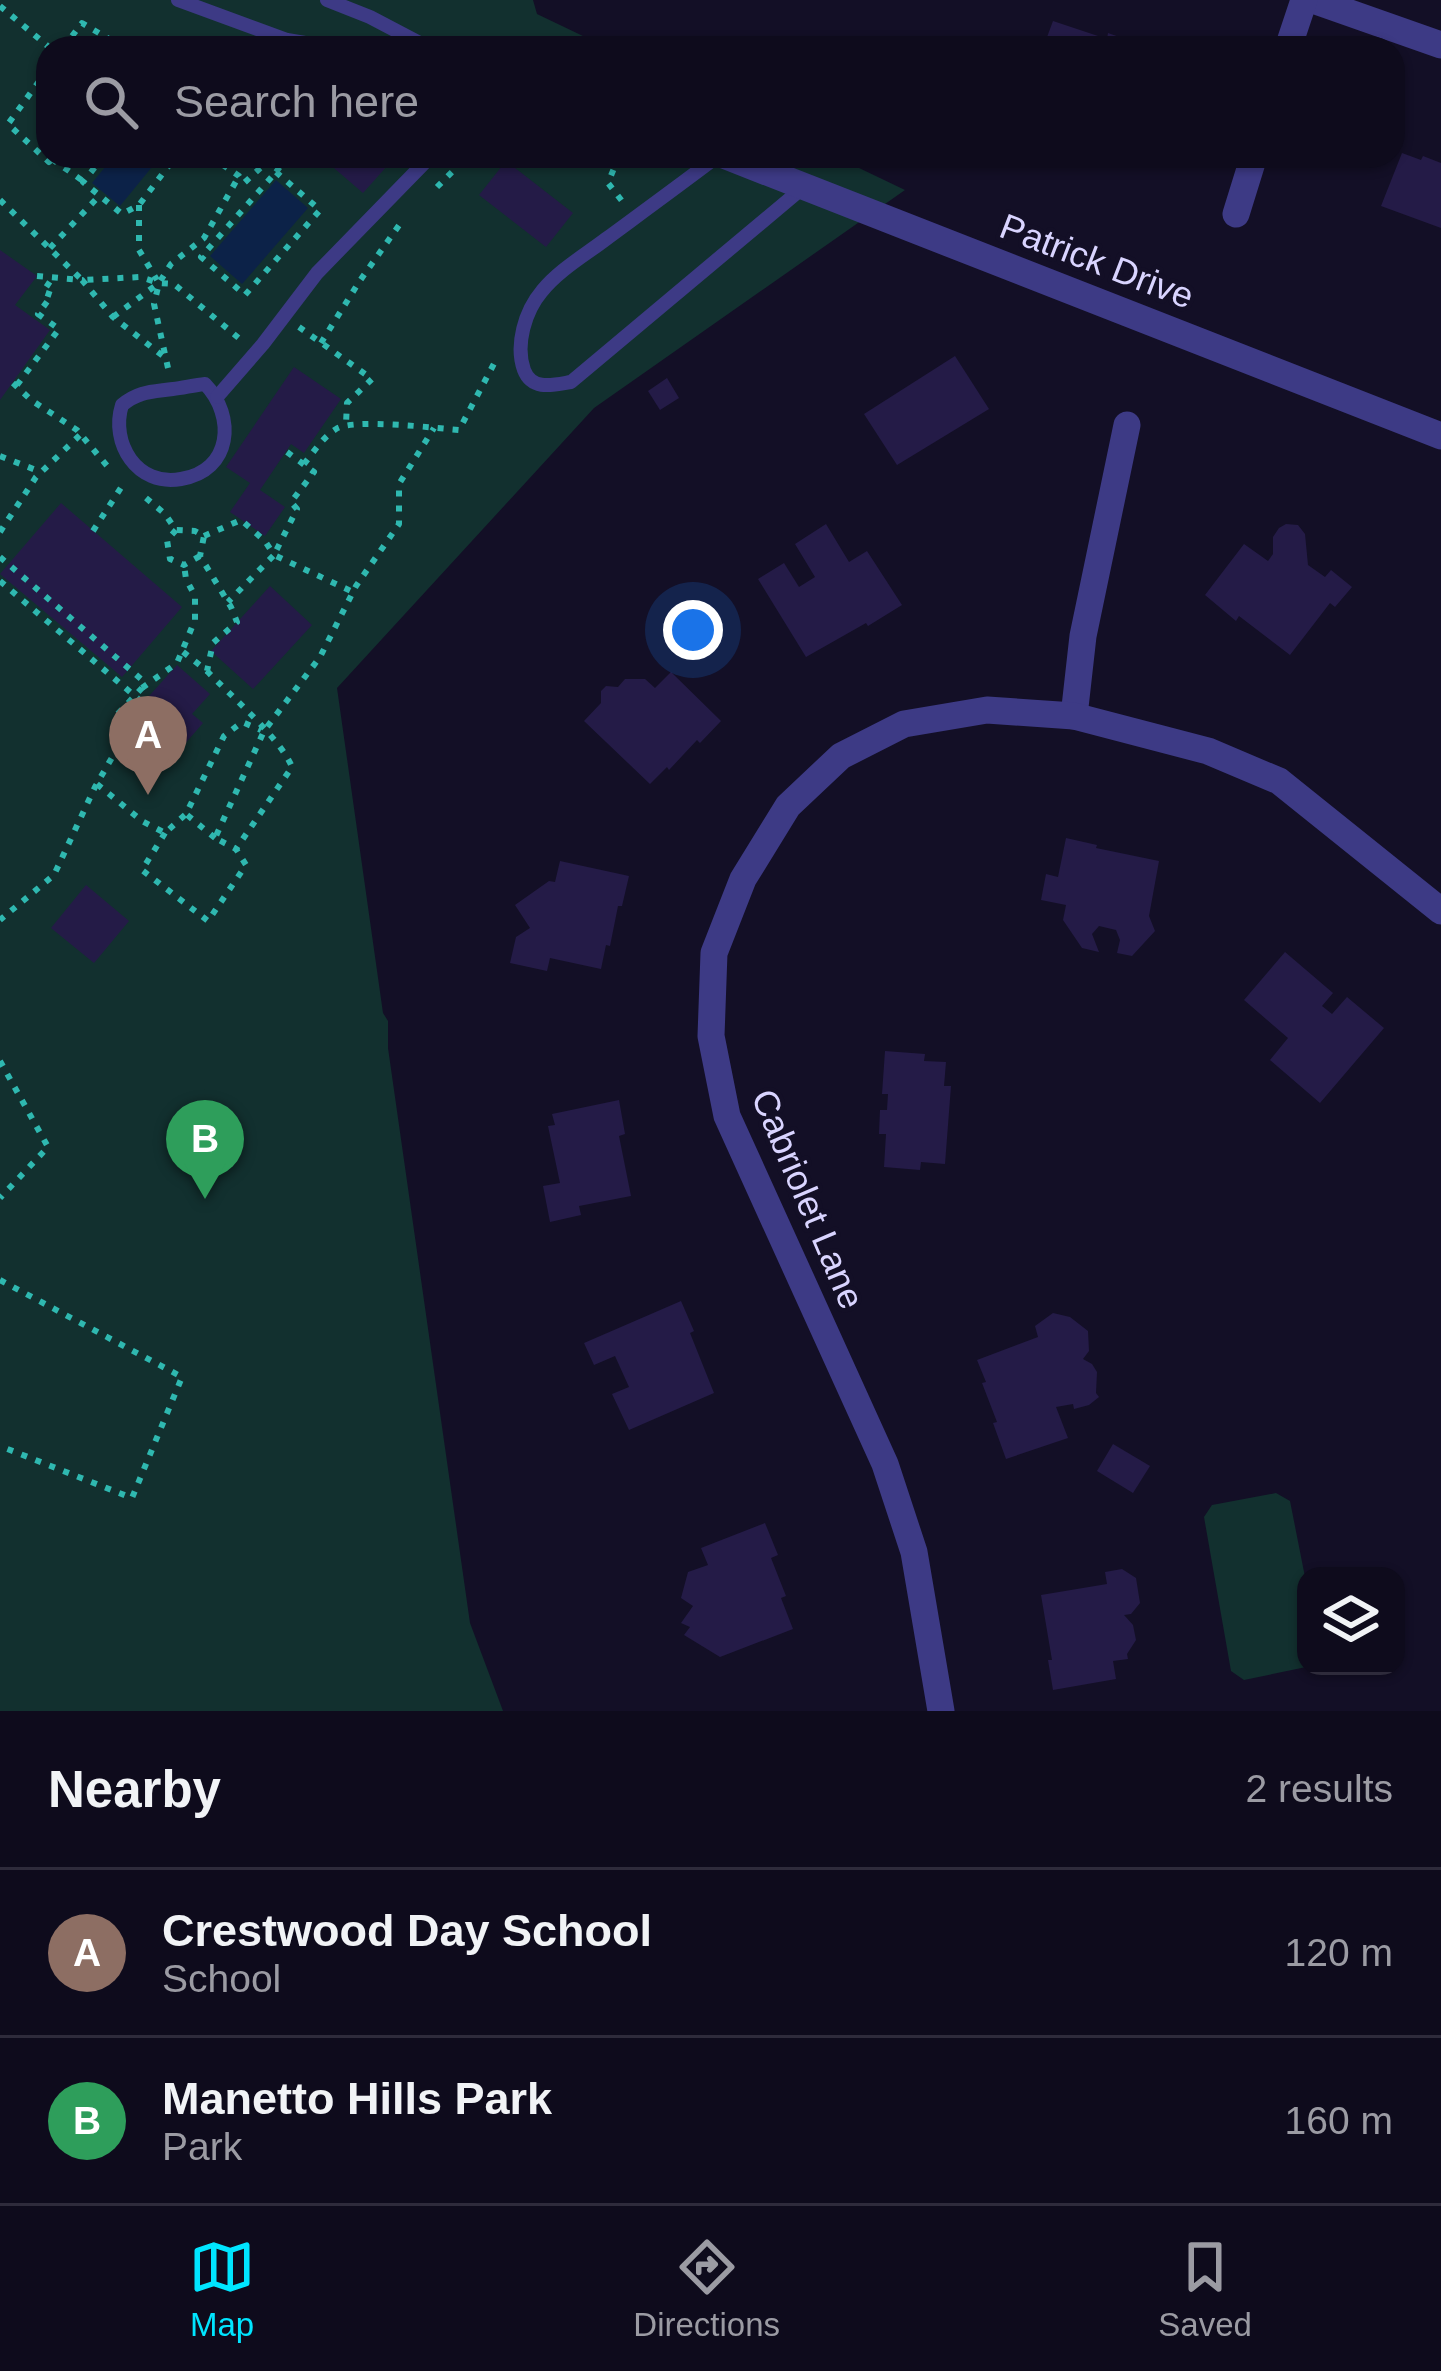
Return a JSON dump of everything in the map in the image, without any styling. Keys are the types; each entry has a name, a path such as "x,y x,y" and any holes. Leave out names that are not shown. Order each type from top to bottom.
{"street":[{"path":"1292,36 1304,0"},
{"path":"1313,0 1441,45"},
{"name":"Patrick Drive","path":"756,168 1441,436"},
{"path":"1236,214 1250,168"},
{"path":"1074,716 1083,636 1127,425"},
{"name":"Cabriolet Lane","path":"941,1711 914,1552 885,1464 727,1116 711,1036 715,953 742,879 788,806 841,756 904,724 987,710 1074,716 1208,751 1279,781 1441,911"}],"lane":[{"path":"178,0 275,36"},
{"path":"327,0 406,36"},
{"path":"217,397 317,273 419,168"},
{"path":"705,168 541,292 523,332 521,358 532,382 548,386 572,382 806,186"},
{"path":"205,384 224,412 226,430 212,463 181,479 146,474 122,448 118,431 122,405 133,396 172,389 205,384"}],"path":[{"path":"0,6 36,36"},
{"path":"72,36 82,23 104,36"},
{"path":"36,86 8,124 36,150"},
{"path":"66,168 122,214 139,205 167,168"},
{"path":"83,182 94,168"},
{"path":"227,168 244,183 260,168"},
{"path":"273,168 276,172 320,210 245,296 201,257 276,172 278,168"},
{"path":"436,188 457,168"},
{"path":"172,389 154,304 159,283 171,264 204,238 238,176"},
{"path":"50,248 100,195"},
{"path":"0,200 82,280 112,317 165,358"},
{"path":"139,205 139,250 159,283"},
{"path":"322,343 403,220"},
{"path":"212,222 223,232"},
{"path":"37,276 140,277 173,284 239,338"},
{"path":"16,385 59,329 38,314 52,296 43,292 53,277"},
{"path":"112,317 159,283"},
{"path":"284,316 372,380 347,403 346,424"},
{"path":"304,464 332,431 346,424 459,430 496,360 527,317"},
{"path":"214,838 264,731 320,658 353,592 399,524 399,484 434,428"},
{"path":"0,532 41,472 80,435"},
{"path":"228,602 274,555 297,509 291,502 314,472 286,452"},
{"path":"0,456 41,472"},
{"path":"94,531 126,482"},
{"path":"204,536 242,520 274,555 353,592"},
{"path":"176,530 166,540 170,559 184,566"},
{"path":"184,566 200,556"},
{"path":"0,557 141,679 143,703"},
{"path":"0,920 54,874 125,735 112,719 177,663 195,620 196,596 184,566"},
{"path":"0,580 139,692"},
{"path":"207,671 212,643 237,622"},
{"path":"182,650 286,753 292,767 236,850"},
{"path":"186,814 236,850 246,866 208,921 142,870 165,833 186,814 224,736 242,722 264,731"},
{"path":"97,784 142,821 165,833"},
{"path":"0,1061 48,1147 0,1198"},
{"path":"0,1280 182,1377 132,1498 0,1447"}],"green space":[{"path":"0,0 533,0 537,14 583,36 36,36 36,168 859,168 905,190 594,408 337,688 470,1623 503,1711 0,1711"},
{"path":"1276,1493 1290,1501 1303,1567 1297,1567 1297,1669 1244,1680 1231,1671 1204,1517 1212,1505"}],"water":[{"path":"104,168 151,168 120,206 92,183"},
{"path":"276,180 308,208 242,284 210,256"}],"building":[{"path":"1053,21 1098,36 1047,36"},
{"path":"1405,154 1441,163 1441,228 1381,206 1396,168 1405,168"},
{"path":"334,168 385,168 363,193"},
{"path":"500,168 515,168 573,213 546,247 479,195"},
{"path":"0,250 37,276 15,305 50,330 0,400"},
{"path":"955,356 989,409 897,465 864,414"},
{"path":"294,367 341,399 304,453 291,444 260,490 285,507 265,536 230,512 250,483 226,467"},
{"path":"667,378 679,398 660,410 648,391"},
{"path":"61,503 182,607 122,677 0,574"},
{"path":"826,524 849,562 867,551 902,605 806,657 758,579 784,563 799,587 815,577 795,544"},
{"path":"1286,524 1298,525 1305,534 1308,565 1325,577 1331,570 1352,587 1335,607 1330,603 1290,655 1205,595 1244,544 1268,561 1273,537"},
{"path":"270,586 312,625 253,689 211,651"},
{"path":"177,665 210,694 192,714 203,723 156,777 127,752 138,740 122,726"},
{"path":"671,672 721,721 650,784 584,721 601,703 606,686 645,679 655,688"},
{"path":"1066,838 1159,861 1149,916 1155,931 1132,956 1117,953 1116,930 1099,926 1092,934 1099,952 1082,948 1063,920 1066,905 1041,900 1046,874 1058,877"},
{"path":"560,861 629,876 601,969 550,958 547,971 510,963 516,937 530,928 515,905 549,881 555,882"},
{"path":"86,885 129,921 94,963 51,928"},
{"path":"1285,952 1333,993 1322,1006 1332,1014 1347,997 1384,1028 1320,1103 1270,1060 1288,1038 1244,1000"},
{"path":"885,1051 925,1054 924,1061 946,1062 944,1086 951,1086 945,1164 921,1162 920,1170 884,1167 886,1134 879,1134 880,1110 887,1110 888,1094 882,1094"},
{"path":"619,1100 625,1134 619,1136 631,1196 579,1206 581,1215 550,1222 543,1186 560,1183 548,1126 555,1125 552,1114"},
{"path":"681,1301 714,1393 629,1430 612,1394 629,1387 615,1356 594,1365 584,1343"},
{"path":"1053,1313 1070,1317 1088,1331 1089,1351 1083,1359 1097,1372 1099,1397 1074,1409 1073,1404 1056,1407 1068,1438 1006,1459 977,1360 1038,1337 1035,1326"},
{"path":"1113,1444 1150,1466 1133,1493 1097,1471"},
{"path":"765,1523 778,1555 771,1558 793,1629 720,1657 684,1635 690,1627 681,1623 693,1606 681,1598 688,1572 708,1565 701,1548"},
{"path":"1122,1569 1136,1578 1140,1603 1124,1615 1133,1625 1136,1640 1128,1659 1113,1661 1116,1679 1053,1690 1041,1595 1107,1584 1105,1572"}],"place":[{"name":"Crestwood Day School","path":"148,795"},
{"name":"Manetto Hills Park","path":"205,1199"}]}
